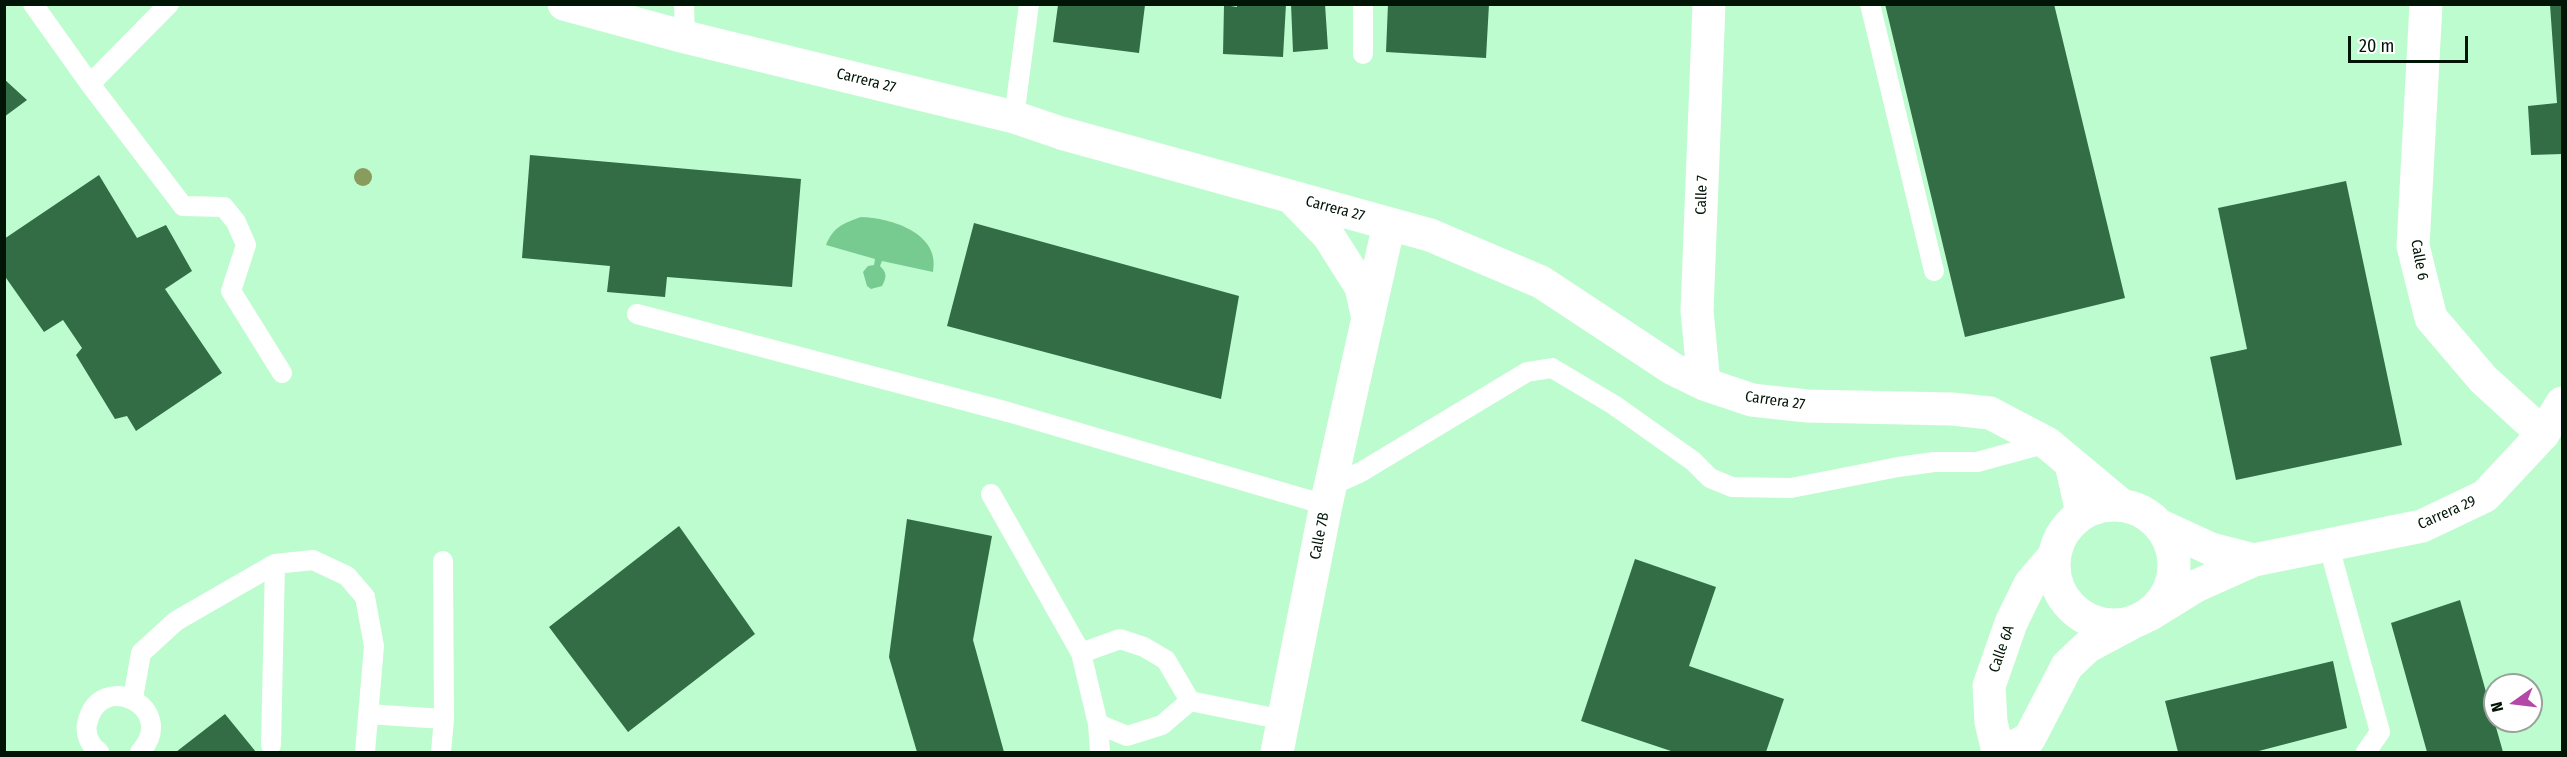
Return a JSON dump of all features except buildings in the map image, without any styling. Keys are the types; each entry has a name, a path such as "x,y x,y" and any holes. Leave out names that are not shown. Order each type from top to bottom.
{"street":[{"name":"Carrera 27","path":"564,4 685,37 1014,117 1061,134 1430,235 1541,282 1673,369 1704,384 1752,400 1807,406 1952,409 1990,413 2059,453 2120,504"},
{"name":"Calle 7","path":"1704,384 1697,311 1709,4"},
{"name":"Calle 6","path":"2426,4 2413,246 2431,318 2483,379 2543,434"},
{"name":"Calle 7B","path":"1290,196 1328,235 1361,287 1368,320"},
{"name":"Calle 7B","path":"1277,753 1329,495 1389,224"},
{"name":"Carrera 29","path":"2139,619 2196,586 2253,560 2328,543 2422,526 2485,496 2543,434 2562,403"},
{"path":"2059,453 2082,513"},
{"path":"2004,753 2029,739 2067,666 2087,647 2139,619 2163,602 2172,584 2175,564 2171,544 2161,526 2136,508 2120,504 2100,505 2082,513 2059,539 2054,556 2055,576 2062,595 2074,611 2091,621 2111,626 2139,619"},
{"name":"Carrera 29","path":"2161,526 2211,549 2253,560"},
{"name":"Calle 6A","path":"1998,753 1991,722 1989,686 2011,623 2030,584 2054,556"}],"lane":[{"path":"33,4 90,84 183,206 224,207 236,222 246,245 231,291 282,373"},
{"path":"90,84 170,4"},
{"path":"684,4 685,37"},
{"path":"1014,117 1029,4"},
{"path":"1363,4 1363,54"},
{"path":"1870,4 1934,271"},
{"path":"637,314 1329,495 1361,472 1527,372 1552,368 1614,405 1693,461 1710,478 1732,487 1791,488 1934,462 1977,462 2059,453"},
{"path":"991,494 1081,653 1098,724 1100,753"},
{"path":"2328,543 2380,732 2366,753"},
{"path":"133,698 141,653 176,621 275,564 313,560 346,576 366,597 374,646 365,753"},
{"path":"441,753 444,719 443,561"},
{"path":"271,745 275,564"},
{"path":"1081,653 1120,639 1144,647 1166,660 1190,701 1284,720"},
{"path":"99,753 92,747 86,730 90,714 100,701 116,695 133,698 146,710 151,726 149,743 140,753"},
{"path":"1098,724 1127,736 1162,725 1190,701"},
{"path":"368,714 444,719"}],"shaded area":[{"path":"861,217 899,225 922,238 933,258 933,272 882,261 880,266 884,271 885,280 882,286 871,289 867,286 863,272 868,266 874,265 875,259 826,245 832,234 840,227"}]}
